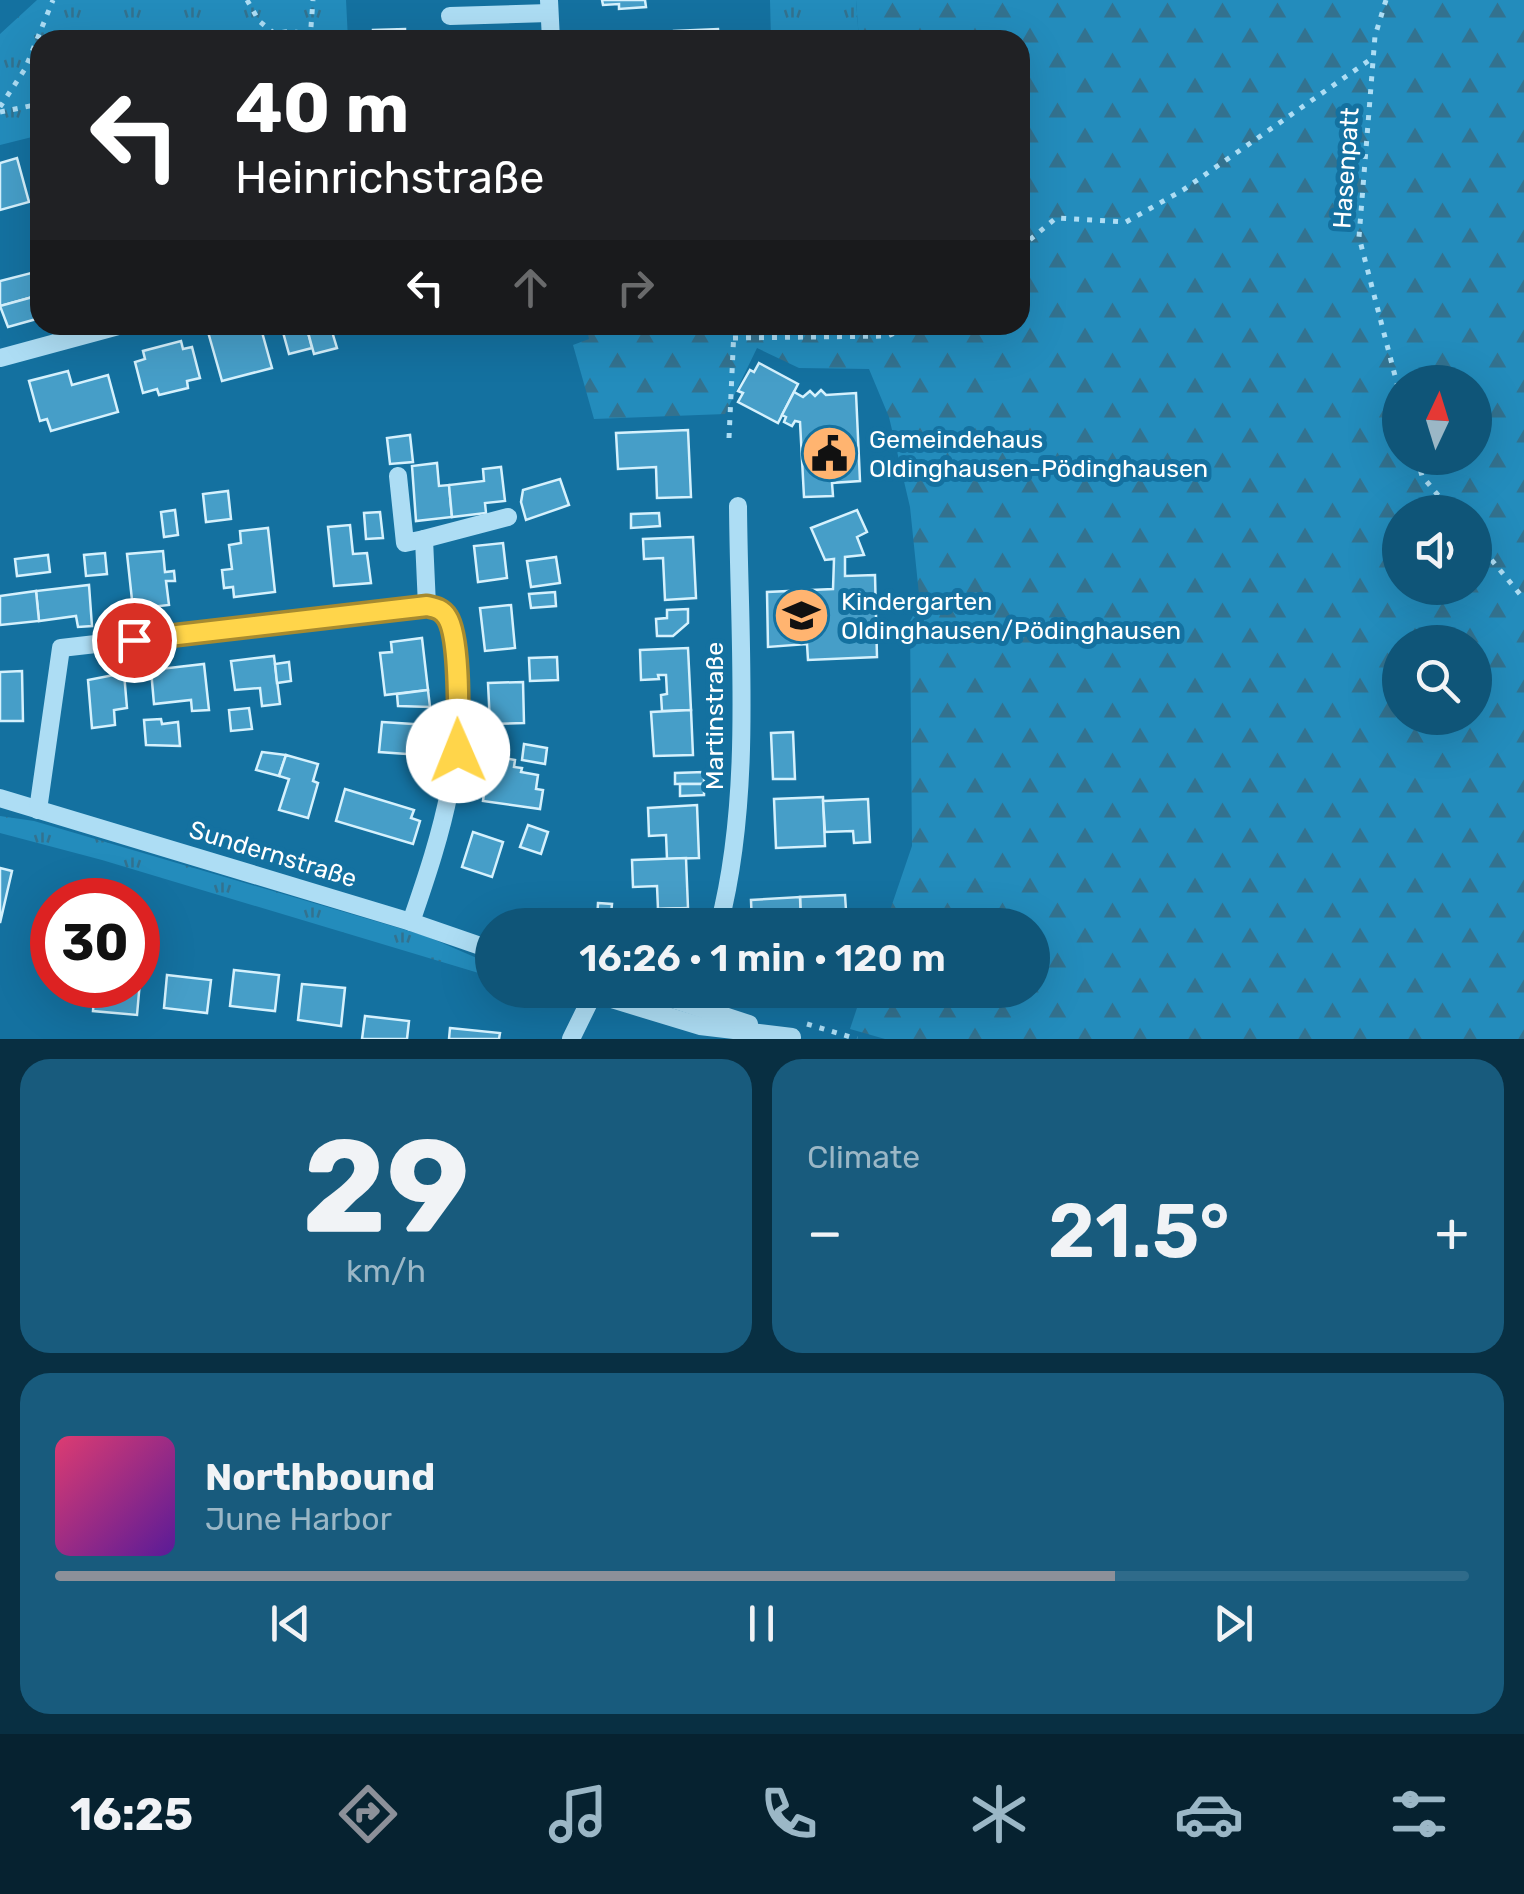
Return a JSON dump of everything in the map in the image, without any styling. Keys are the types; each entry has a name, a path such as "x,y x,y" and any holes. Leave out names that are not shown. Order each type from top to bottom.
{"street":[{"path":"450,16 549,6"},
{"path":"0,358 85,335"},
{"path":"398,476 406,544 508,517"},
{"name":"Martinstraße","path":"723,908 736,844 740,785 738,506"},
{"path":"424,539 427,606"},
{"path":"38,810 61,648 427,606 441,609 450,620 457,674 458,751 442,826 412,922"},
{"name":"Sundernstraße","path":"0,798 475,944"},
{"name":"Sundernstraße","path":"0,807 38,810"},
{"path":"571,1039 584,1008"},
{"path":"700,1008 795,1038"}],"path":[{"path":"41,30 53,0"},
{"path":"246,0 259,21 270,30"},
{"path":"310,30 313,0"},
{"name":"Hasenpatt","path":"1386,0 1375,36 1359,236 1392,365"},
{"path":"0,110 30,58"},
{"path":"1030,240 1056,218 1126,222 1183,190 1374,58"},
{"path":"0,110 30,106"},
{"path":"729,438 732,335"},
{"path":"733,338 890,335"},
{"path":"1422,475 1438,495"},
{"path":"1492,560 1524,599"}],"green space":[{"path":"37,0 346,0 348,30 30,30 30,138 0,145 0,34"},
{"path":"770,0 856,0 858,30 771,30"},
{"path":"856,0 1524,0 1524,1039 885,1039 850,1029 857,1008 1050,1008 1050,908 891,908 912,846 910,621 920,604 910,507 889,417 869,369 799,368 757,348 725,414 594,419 573,345 589,339 588,335 1030,335 1030,30 858,30"},
{"path":"0,816 34,821 426,936 475,957 475,972 102,860 0,833"}],"building":[{"path":"602,0 645,0 646,7 619,9 619,4 603,5"},
{"path":"17,158 29,202 0,210 0,163"},
{"path":"30,273 30,298 0,306 0,281"},
{"path":"30,298 30,321 8,327 0,306"},
{"path":"209,335 263,335 272,368 222,381"},
{"path":"284,335 309,335 312,348 289,354"},
{"path":"309,335 333,335 337,348 314,354"},
{"path":"181,341 183,349 192,347 200,378 187,381 188,388 159,395 157,389 143,393 135,362 145,359 143,351"},
{"path":"759,363 798,384 778,423 738,402 743,393 738,391"},
{"path":"68,371 72,385 108,375 118,412 51,431 47,419 40,421 29,381"},
{"name":"Gemeindehaus Oldinghausen-Pödinghausen","path":"821,390 826,395 856,393 860,481 832,483 833,496 804,497 800,422 795,421 792,426 784,422 786,417 782,415 794,392 803,397 810,391 815,396"},
{"path":"688,430 691,497 657,498 656,467 618,469 616,433"},
{"path":"410,435 413,462 390,464 387,438"},
{"path":"437,463 439,486 449,485 452,517 416,521 412,466"},
{"path":"501,467 505,501 485,503 486,513 452,517 449,485 484,481 483,469"},
{"path":"560,479 569,505 526,520 521,502 523,490"},
{"path":"228,491 231,519 206,522 203,494"},
{"path":"175,510 178,535 164,537 161,512"},
{"path":"857,510 867,532 857,537 864,555 845,557 845,576 875,575 877,657 808,660 807,644 768,647 767,592 833,589 834,559 825,560 811,528"},
{"path":"380,512 383,538 366,539 364,513"},
{"path":"659,513 660,526 631,528 631,514"},
{"path":"350,525 353,554 367,553 371,583 334,586 328,527"},
{"path":"268,528 275,592 234,597 233,587 224,588 222,570 232,569 229,545 241,543 240,531"},
{"path":"693,537 696,598 665,600 663,558 644,559 643,539"},
{"path":"503,543 507,578 478,582 474,546"},
{"path":"163,551 165,572 174,571 175,581 166,581 169,605 133,609 127,554"},
{"path":"105,553 107,574 86,576 84,555"},
{"path":"48,555 50,572 17,576 15,559"},
{"path":"556,557 560,583 531,587 527,561"},
{"path":"89,585 92,626 78,627 76,616 39,621 36,591"},
{"path":"36,591 39,621 0,625 0,596"},
{"path":"555,592 556,606 531,608 529,594"},
{"path":"511,605 515,648 485,651 480,608"},
{"path":"688,609 688,623 673,636 657,636 656,619 667,618 667,610"},
{"path":"422,638 428,690 385,695 380,653 392,652 391,642"},
{"path":"688,648 691,710 662,711 661,695 667,694 666,675 641,680 640,650"},
{"path":"274,656 280,704 262,706 260,688 235,690 231,661"},
{"path":"557,657 558,680 530,681 529,658"},
{"path":"289,662 291,681 277,683 275,664"},
{"path":"204,664 209,710 192,711 191,700 154,704 151,670"},
{"path":"22,671 23,721 0,721 0,672"},
{"path":"124,673 127,708 114,710 115,725 92,728 88,680"},
{"path":"523,682 524,723 490,724 488,683"},
{"path":"428,690 430,707 398,706 397,694"},
{"path":"249,708 252,729 231,731 229,710"},
{"path":"691,710 693,755 654,756 651,712"},
{"path":"161,719 162,724 178,722 180,746 146,745 144,720"},
{"path":"382,722 428,725 428,734 437,735 435,756 379,752"},
{"path":"793,732 795,779 773,779 771,733"},
{"path":"524,744 547,748 545,764 522,760"},
{"path":"262,752 286,755 279,776 256,770"},
{"path":"286,755 318,764 313,781 318,783 308,818 279,810 289,779 279,776"},
{"path":"504,758 515,760 514,767 522,768 521,772 538,775 536,789 543,790 540,809 483,801 488,763 504,765"},
{"path":"704,772 704,784 675,784 675,773"},
{"path":"680,784 704,784 704,795 680,796"},
{"path":"345,789 414,810 411,818 420,821 413,844 336,821"},
{"path":"823,797 825,846 776,848 774,799"},
{"path":"868,799 870,842 854,843 853,831 825,832 823,801"},
{"path":"697,805 699,858 667,859 666,835 649,836 648,808"},
{"path":"528,825 548,832 541,854 520,847"},
{"path":"473,832 503,842 492,877 462,867"},
{"path":"686,858 688,908 658,908 657,886 633,887 632,860"},
{"path":"0,868 12,871 0,923"},
{"path":"845,895 846,908 800,908 800,897"},
{"path":"800,897 800,908 751,908 751,900"},
{"path":"598,903 612,904 612,908 598,908"},
{"path":"234,970 279,975 275,1011 230,1006"},
{"path":"167,975 211,980 207,1013 164,1008"},
{"path":"302,984 345,988 341,1026 298,1020"},
{"path":"93,1008 138,1008 137,1015"},
{"path":"365,1016 409,1021 407,1039 362,1039"},
{"path":"450,1028 500,1033 499,1039 449,1039"}],"place":[{"name":"Gemeindehaus Oldinghausen-Pödinghausen","path":"830,453"},
{"name":"Kindergarten Oldinghausen/Pödinghausen","path":"802,615"}],"route":[{"path":"134,640 427,606 441,609 450,620 457,674 458,751"}]}
